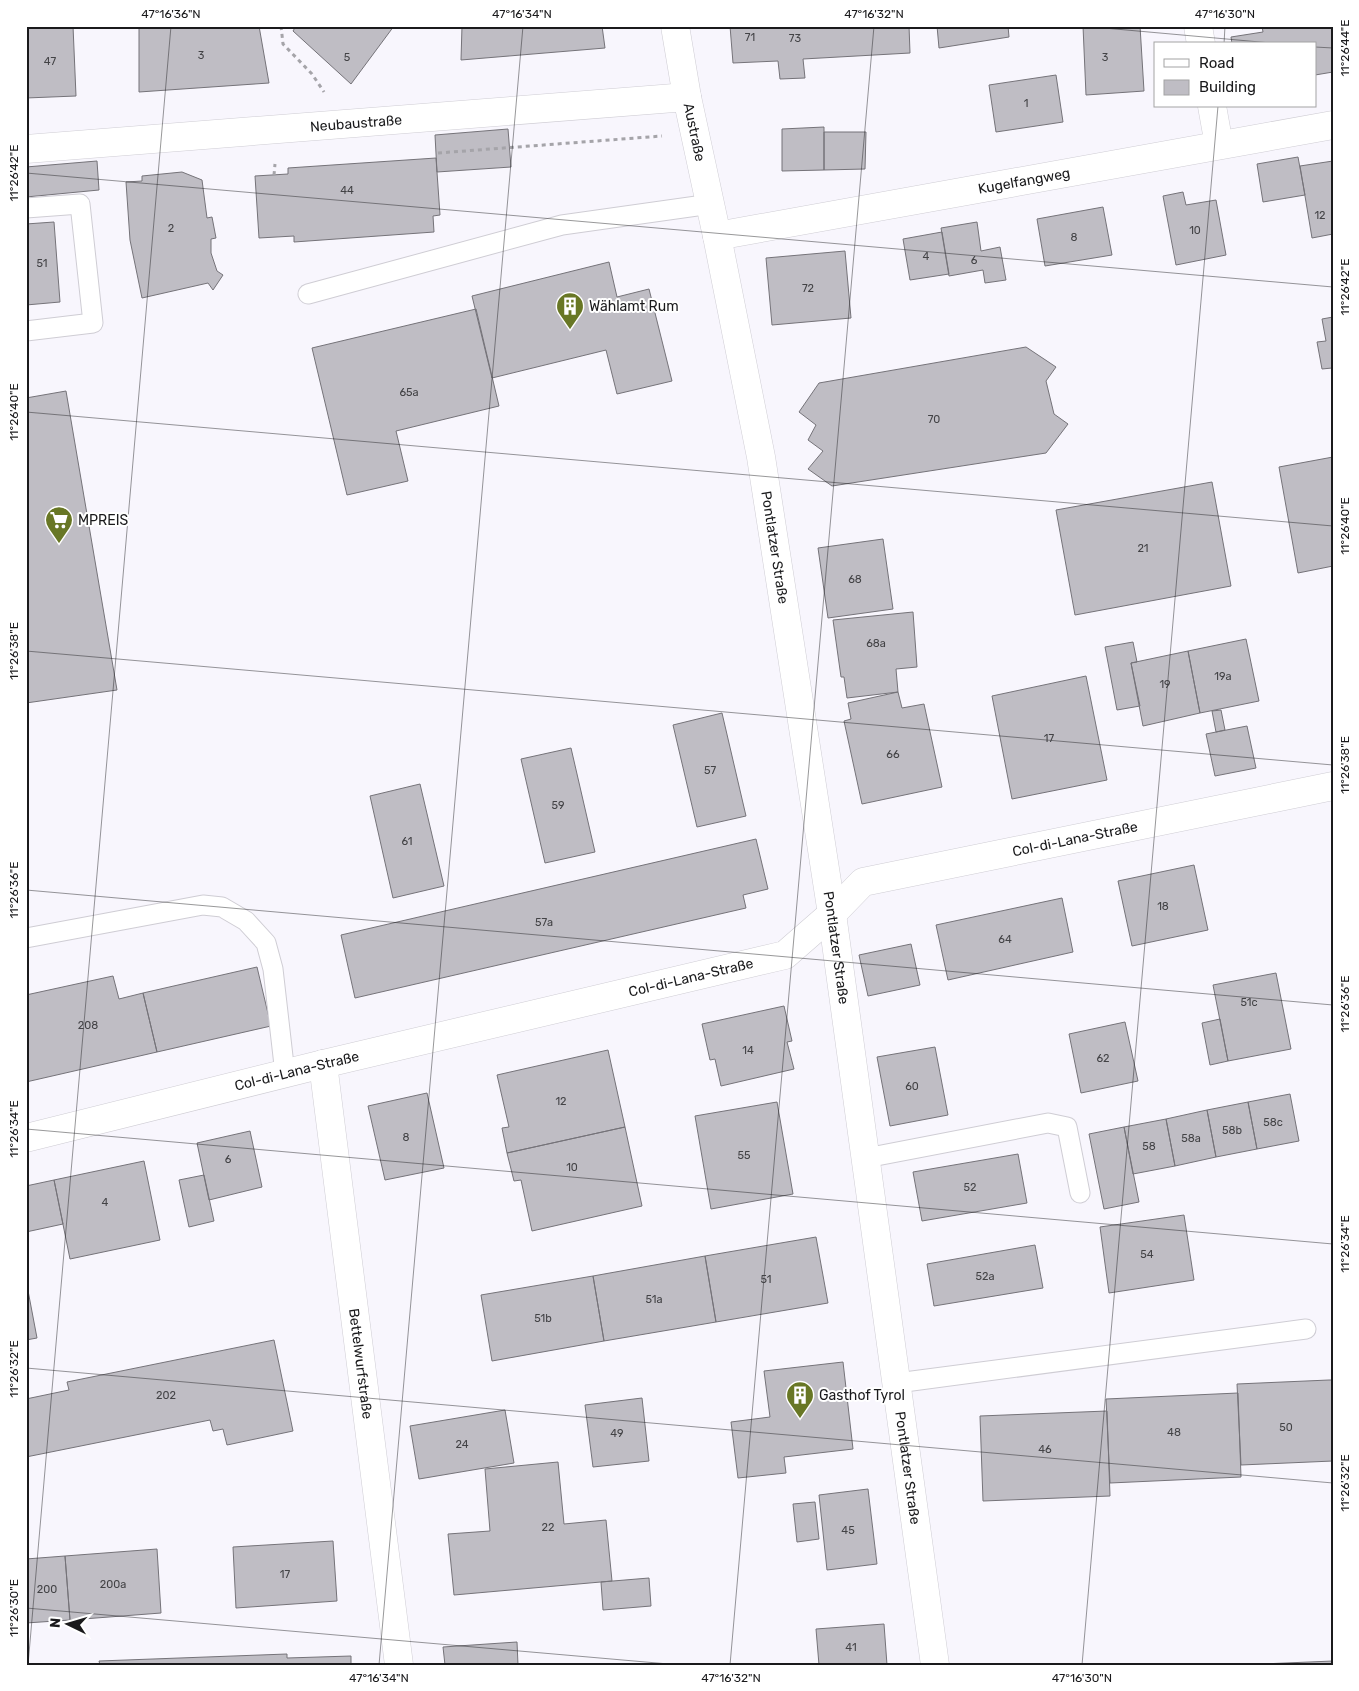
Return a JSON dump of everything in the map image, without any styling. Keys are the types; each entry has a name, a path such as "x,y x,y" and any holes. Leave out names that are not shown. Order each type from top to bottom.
{"street":[{"name":"Austraße","path":"675,26 687,97 717,236"},
{"path":"1198,26 1201,42"},
{"name":"Neubaustraße","path":"26,149 687,97"},
{"path":"1212,108 1219,145"},
{"name":"Kugelfangweg","path":"717,236 1333,125"},
{"name":"Pontlatzer Straße","path":"717,236 761,457 832,914 935,1665"},
{"name":"Col-di-Lana-Straße","path":"26,1138 323,1064 785,955 832,914 863,882 1333,786"},
{"name":"Bettelwurfstraße","path":"323,1064 399,1665"}],"lane":[{"path":"26,208 80,204 92,323 26,331"},
{"path":"308,294 562,225 711,204"},
{"path":"26,938 204,906 222,907 246,921 266,943 273,969 285,1074"},
{"path":"866,1158 1048,1123 1068,1127 1080,1194"},
{"path":"896,1383 1306,1329"}],"path":[{"path":"281,26 283,44 312,74 326,96"},
{"path":"433,153 695,133"}],"building":[{"path":"26,26 73,26 76,96 26,98"},
{"path":"139,26 259,26 269,83 139,92"},
{"path":"296,26 394,26 351,84 293,31"},
{"path":"462,26 602,26 605,48 461,60"},
{"path":"730,26 909,26 910,53 803,59 805,78 780,79 778,61 733,63"},
{"path":"937,26 1008,26 1009,37 939,48"},
{"path":"1083,26 1140,26 1144,91 1086,95"},
{"path":"1262,26 1333,26 1333,72 1316,75 1316,42 1232,42 1231,37 1263,32"},
{"path":"1056,75 1063,122 996,132 989,85"},
{"path":"824,127 824,170 782,171 782,129"},
{"path":"508,129 511,167 437,172 435,135"},
{"path":"824,132 866,132 865,169 824,170"},
{"path":"1298,157 1305,195 1263,202 1257,164"},
{"path":"436,158 440,215 433,216 434,232 294,242 294,236 259,238 255,176 288,174 288,168"},
{"path":"97,161 99,190 26,197 26,167"},
{"path":"1333,161 1333,234 1312,238 1300,166"},
{"path":"182,172 202,180 207,218 212,217 216,238 211,239 211,253 217,271 223,275 213,290 208,283 142,298 130,240 126,182 142,181 142,176"},
{"path":"1183,192 1186,205 1216,200 1226,255 1176,265 1163,196"},
{"path":"1103,207 1112,255 1045,266 1037,219"},
{"path":"54,222 60,302 26,305 26,224"},
{"path":"977,222 981,251 1000,247 1006,280 985,283 983,270 949,276 941,228"},
{"path":"942,232 949,274 910,280 903,239"},
{"path":"845,251 851,318 772,325 766,258"},
{"name":"Wählamt Rum","path":"609,262 617,297 649,289 672,381 617,394 606,350 492,378 472,296"},
{"path":"476,309 499,406 396,431 408,481 347,495 312,348"},
{"path":"1333,317 1333,374 1332,368 1322,369 1317,342 1326,341 1322,319"},
{"path":"1026,347 1056,367 1046,381 1054,414 1068,424 1046,453 832,486 808,469 823,451 808,440 816,425 799,412 819,383"},
{"name":"MPREIS","path":"66,391 117,690 26,703 26,398"},
{"path":"1333,457 1333,566 1298,573 1279,467"},
{"path":"1212,482 1231,586 1075,615 1056,510"},
{"path":"883,539 893,609 828,618 818,548"},
{"path":"913,612 917,667 896,669 898,692 847,698 844,677 841,677 833,620"},
{"path":"1246,639 1259,701 1200,713 1188,651"},
{"path":"1133,642 1137,662 1131,663 1140,706 1117,710 1105,647"},
{"path":"1188,651 1200,713 1143,726 1131,663"},
{"path":"1086,676 1107,780 1012,799 992,696"},
{"path":"898,692 902,708 924,704 942,787 862,804 844,721 851,719 848,703"},
{"path":"1221,710 1225,730 1216,732 1212,711"},
{"path":"722,713 746,816 697,827 673,725"},
{"path":"1247,726 1256,768 1215,776 1206,734"},
{"path":"571,748 595,852 545,863 521,759"},
{"path":"420,784 444,886 393,898 370,796"},
{"path":"756,839 768,889 743,895 746,908 355,998 341,935"},
{"path":"1194,865 1208,930 1132,946 1118,881"},
{"path":"1062,898 1073,952 948,980 936,925"},
{"path":"911,944 920,985 868,996 859,955"},
{"path":"257,967 271,1026 157,1052 143,993"},
{"path":"1276,973 1291,1049 1228,1061 1213,985"},
{"path":"113,976 119,999 143,993 157,1052 26,1082 26,995"},
{"path":"784,1006 792,1041 787,1042 794,1069 721,1086 715,1059 710,1060 702,1024"},
{"path":"1220,1019 1228,1061 1210,1065 1202,1023"},
{"path":"1125,1022 1138,1081 1081,1093 1069,1034"},
{"path":"935,1047 948,1115 890,1126 877,1057"},
{"path":"608,1050 625,1127 507,1153 502,1128 509,1127 497,1075"},
{"path":"427,1093 444,1168 385,1180 368,1106"},
{"path":"1290,1094 1299,1141 1257,1149 1248,1102"},
{"path":"777,1102 793,1194 711,1209 695,1116"},
{"path":"1248,1102 1257,1149 1216,1157 1207,1110"},
{"path":"1207,1110 1216,1157 1175,1166 1166,1119"},
{"path":"1166,1119 1175,1166 1133,1174 1124,1127"},
{"path":"625,1127 642,1206 532,1231 521,1180 514,1181 507,1153"},
{"path":"1124,1127 1139,1202 1104,1209 1089,1134"},
{"path":"250,1131 262,1187 209,1200 197,1143"},
{"path":"1018,1154 1027,1203 922,1221 913,1172"},
{"path":"144,1161 160,1240 70,1259 54,1180"},
{"path":"204,1175 214,1221 189,1227 179,1180"},
{"path":"54,1180 63,1224 26,1232 26,1186"},
{"path":"1184,1215 1194,1280 1109,1293 1100,1227"},
{"path":"816,1237 828,1303 716,1322 705,1256"},
{"path":"1035,1245 1043,1288 934,1306 927,1264"},
{"path":"705,1256 716,1322 604,1341 593,1276"},
{"path":"593,1276 604,1341 492,1361 481,1295"},
{"path":"26,1280 37,1338 26,1340"},
{"path":"274,1340 293,1431 227,1445 223,1429 213,1431 210,1420 26,1457 26,1399 69,1390 67,1382"},
{"name":"Gasthof Tyrol","path":"843,1362 853,1449 784,1457 786,1473 738,1478 731,1422 770,1417 764,1371"},
{"path":"1333,1380 1333,1461 1241,1465 1237,1384"},
{"path":"1238,1393 1241,1477 1110,1483 1106,1399"},
{"path":"642,1398 649,1461 593,1467 585,1405"},
{"path":"505,1410 514,1463 419,1479 410,1426"},
{"path":"1107,1411 1110,1496 983,1501 980,1416"},
{"path":"558,1462 564,1524 606,1520 612,1581 454,1595 448,1534 490,1531 485,1469"},
{"path":"868,1489 877,1564 827,1570 819,1495"},
{"path":"815,1502 819,1539 797,1542 793,1504"},
{"path":"333,1541 337,1601 236,1608 233,1547"},
{"path":"157,1549 161,1613 70,1620 65,1556"},
{"path":"65,1556 70,1620 26,1623 26,1559"},
{"path":"649,1578 651,1606 603,1610 601,1582"},
{"path":"884,1624 887,1665 819,1665 816,1629"},
{"path":"517,1642 518,1665 445,1665 443,1647"},
{"path":"287,1654 287,1658 351,1656 351,1665 100,1665 99,1661"},
{"path":"1333,1661 1333,1665 1238,1665"}],"place":[{"name":"Wählamt Rum","path":"570,330"},
{"name":"MPREIS","path":"59,544"},
{"name":"Gasthof Tyrol","path":"800,1419"}]}
